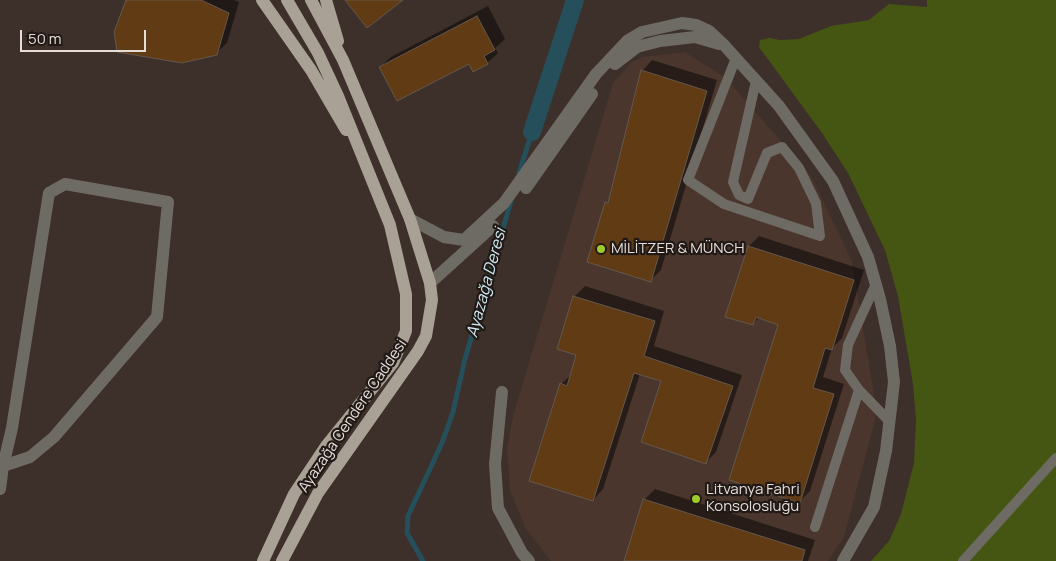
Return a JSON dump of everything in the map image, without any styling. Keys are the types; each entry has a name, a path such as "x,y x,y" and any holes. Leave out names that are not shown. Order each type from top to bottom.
{"main road":[{"path":"262,0 311,70 338,117 364,156"},
{"path":"287,0 318,53 364,156"},
{"path":"311,0 343,60"},
{"path":"326,0 343,60"},
{"name":"Ayazağa Cendere Caddesi","path":"282,561 318,493 418,351 426,336 432,300 430,282 410,219 343,60"},
{"name":"Ayazağa Cendere Caddesi","path":"263,561 294,494 326,446 393,363 406,330 406,294 390,225 364,156"}],"street":[{"path":"430,282 487,226 513,204 542,158 612,67 626,54 637,48 660,41 695,37 724,45 806,141 833,181 868,257 876,284 890,346 894,382 890,422 886,452 874,507 843,561"},
{"path":"0,488 3,466 12,428 49,193 65,184 168,202 157,317 54,437 30,457 3,466"},
{"path":"410,219 453,240 464,240 487,226"},
{"path":"502,392 495,464 498,508 522,553 529,561"}],"lane":[{"path":"736,58 688,180 724,204 820,236 816,203 799,168 782,147 767,153 748,199 739,195 733,182 756,81"},
{"path":"876,284 848,345 845,370 859,390 890,422"},
{"path":"816,527 859,390"},
{"path":"963,561 1056,458"}],"shaded area":[{"path":"685,52 726,78 811,176 852,261 877,413 844,537 828,561 551,561 526,529 510,491 507,448 513,416 613,83 632,62 642,57"}],"green space":[{"path":"927,0 1056,0 1056,561 871,561 889,541 901,514 914,463 916,419 913,384 898,296 885,250 848,173 822,133 759,47 760,40 769,38 780,40 799,39 831,26 869,20 889,4 927,7"}],"building":[{"path":"126,0 201,0 229,13 217,55 182,63 117,52 114,32"},
{"path":"345,0 403,0 367,28"},
{"path":"477,16 495,50 484,56 488,64 473,72 469,64 397,101 379,67"},
{"path":"641,70 707,91 651,282 587,262 605,202 608,203"},
{"path":"748,246 854,280 832,350 825,348 813,388 834,394 800,503 729,480 778,325 756,317 753,325 725,317"},
{"path":"573,296 655,321 644,356 733,386 706,464 641,442 661,381 634,373 593,501 529,481 560,383 567,386 576,355 557,349"},
{"path":"643,499 805,550 802,561 624,561"}],"waterway":[{"name":"Ayazağa Deresi","path":"532,132 575,0"},
{"name":"Ayazağa Deresi","path":"519,173 532,132"},
{"name":"Ayazağa Deresi","path":"423,561 407,533 408,516 442,443 453,412 465,359 511,201"}],"place":[{"name":"MİLİTZER & MÜNCH","path":"601,249"},
{"name":"Litvanya Fahri Konsolosluğu","path":"696,499"}]}
